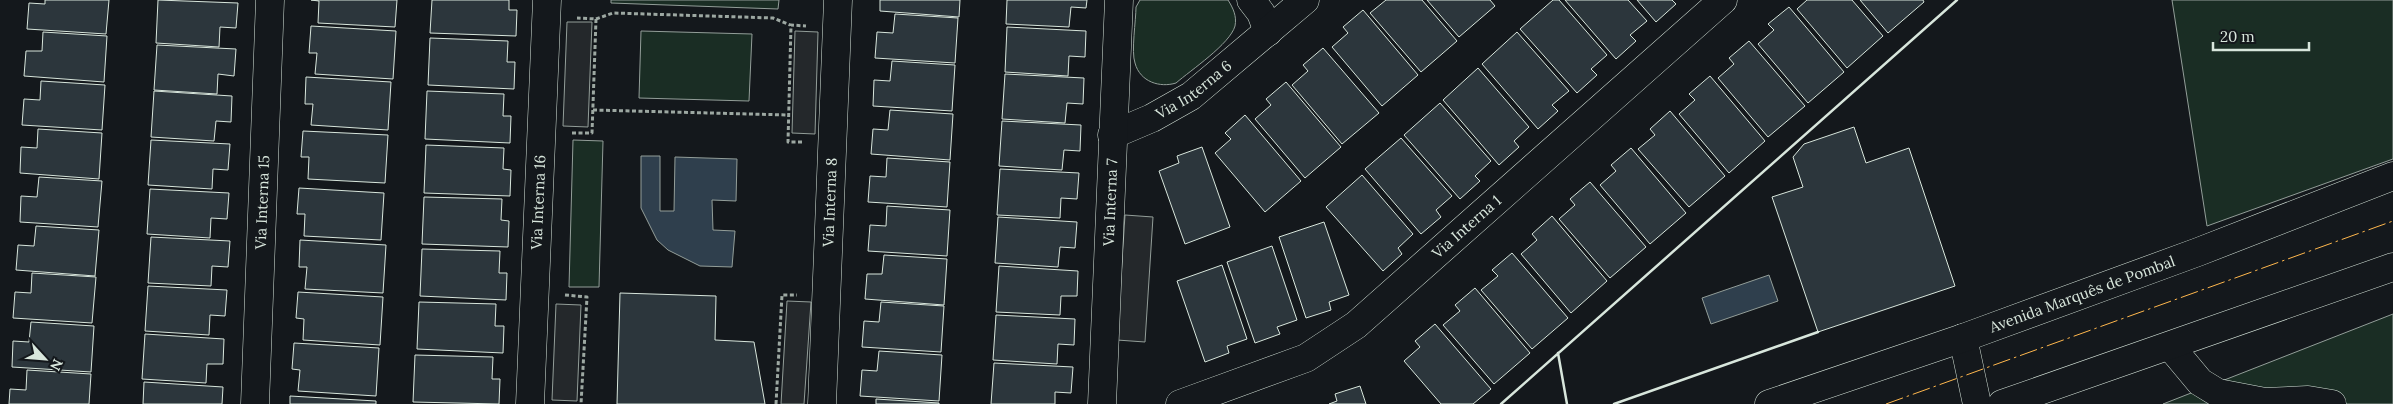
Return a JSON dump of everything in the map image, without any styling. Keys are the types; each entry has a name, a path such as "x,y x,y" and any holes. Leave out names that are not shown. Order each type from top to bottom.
{"street":[{"name":"Via Interna 15","path":"255,404 270,0"},
{"name":"Via Interna 16","path":"530,404 547,0"},
{"name":"Via Interna 8","path":"822,404 838,0"},
{"name":"Via Interna 7","path":"1102,404 1119,0"},
{"path":"1251,0 1261,13 1268,32"},
{"name":"Via Interna 6","path":"1112,135 1152,118 1191,96 1305,0"},
{"name":"Via Interna 1","path":"1180,404 1306,358 1356,325 1724,0"},
{"name":"Avenida Marquês de Pombal","path":"1769,404 1964,338 2198,252 2393,176"},
{"path":"2002,404 2393,267"},
{"path":"1964,338 1977,404"},
{"path":"2170,346 2200,382 2218,393 2265,402 2308,400 2332,404"}],"path":[{"path":"572,18 596,19 612,13 773,18 791,25 814,26"},
{"path":"568,133 592,134 596,19"},
{"path":"791,25 788,142 804,142"},
{"path":"593,110 789,116"},
{"path":"563,286 562,295 587,297 581,404"},
{"path":"776,404 782,295 806,296"}],"green space":[{"path":"611,0 779,0 778,9 611,3"},
{"path":"1140,0 1228,0 1234,12 1235,26 1232,33 1218,49 1176,83 1157,84 1141,75 1135,63 1136,7"},
{"path":"2172,0 2393,0 2393,159 2207,226"},
{"path":"641,31 752,34 749,101 639,98"},
{"path":"573,140 603,141 599,287 569,287"},
{"path":"2393,314 2393,404 2163,404"}],"shaded area":[{"path":"567,22 592,22 588,127 563,126"},
{"path":"795,31 818,32 815,134 792,133"},
{"path":"1125,215 1153,217 1145,342 1117,340"},
{"path":"787,301 811,302 804,404 781,404"},
{"path":"556,304 581,305 577,401 552,400"}],"water":[{"path":"641,156 660,156 660,211 674,211 675,157 737,159 736,201 712,200 713,230 735,231 732,267 700,266 668,250 657,240 641,208"},
{"path":"1769,275 1778,301 1711,324 1702,298"}],"building":[{"path":"45,0 109,0 106,34 27,29 29,3 45,4"},
{"path":"158,0 238,3 236,28 220,27 219,47 156,43"},
{"path":"311,0 397,0 395,27 318,23 319,1"},
{"path":"432,0 509,0 509,10 517,10 516,36 430,33"},
{"path":"880,0 960,0 959,17 880,11"},
{"path":"1007,0 1087,0 1086,8 1071,7 1069,27 1006,24"},
{"path":"1386,0 1422,0 1457,41 1421,72 1370,13"},
{"path":"1427,0 1490,0 1495,6 1459,37"},
{"path":"1553,0 1559,0 1607,55 1591,69 1597,75 1577,93 1520,29"},
{"path":"1565,0 1628,0 1647,21 1630,35 1636,41 1616,59"},
{"path":"1637,0 1672,0 1676,4 1656,22"},
{"path":"1807,0 1852,0 1883,36 1847,68 1797,9"},
{"path":"1860,0 1923,0 1924,2 1888,33"},
{"path":"1789,7 1844,72 1808,103 1758,44 1774,30 1768,24"},
{"path":"1363,10 1418,75 1382,106 1332,47 1348,33 1343,27"},
{"path":"895,14 958,18 955,63 875,58 877,32 893,33"},
{"path":"311,26 396,31 393,79 315,74 317,53 309,53"},
{"path":"1007,27 1086,31 1085,57 1069,56 1068,76 1005,72"},
{"path":"43,32 107,36 104,82 24,76 26,51 42,51"},
{"path":"1517,32 1569,91 1552,105 1558,111 1538,129 1482,64"},
{"path":"430,38 508,41 507,62 515,62 514,89 428,85"},
{"path":"1749,41 1805,106 1768,137 1718,78 1734,64 1729,58"},
{"path":"157,45 236,49 234,76 218,74 217,94 154,90"},
{"path":"1323,48 1379,113 1342,144 1292,85 1308,71 1303,65"},
{"path":"892,61 955,65 952,111 873,106 874,80 890,81"},
{"path":"1478,68 1529,127 1514,141 1519,147 1499,165 1443,100"},
{"path":"1005,74 1084,78 1083,104 1067,103 1065,123 1002,119"},
{"path":"1710,76 1765,141 1729,173 1679,114 1695,100 1689,94"},
{"path":"306,77 391,82 388,130 311,125 313,104 305,104"},
{"path":"41,81 105,85 102,130 22,125 24,99 40,100"},
{"path":"1286,82 1341,147 1305,178 1255,119 1271,105 1266,99"},
{"path":"154,91 232,96 231,122 216,121 214,141 151,137"},
{"path":"427,91 504,94 503,116 511,116 510,143 425,139"},
{"path":"1440,103 1491,161 1475,176 1480,181 1460,199 1404,135"},
{"path":"890,110 953,114 950,160 871,154 873,129 888,130"},
{"path":"1670,111 1725,176 1689,207 1638,149 1655,135 1650,129"},
{"path":"1245,115 1301,181 1265,212 1215,153 1231,139 1225,133"},
{"path":"1002,121 1081,125 1080,151 1064,150 1062,170 999,166"},
{"path":"1854,127 1866,163 1909,148 1955,286 1818,332 1772,197 1803,187 1793,157 1804,144"},
{"path":"38,129 102,133 99,179 20,173 21,147 37,148"},
{"path":"303,131 388,135 385,183 308,179 309,157 301,157"},
{"path":"1401,138 1452,196 1436,210 1441,217 1421,234 1365,169"},
{"path":"151,140 230,144 228,170 213,169 212,189 148,185"},
{"path":"426,145 504,148 503,169 511,170 510,196 424,193"},
{"path":"1202,147 1230,227 1185,244 1159,171 1179,163 1177,156"},
{"path":"1631,148 1686,213 1650,244 1600,185 1616,171 1611,165"},
{"path":"887,158 950,162 947,207 868,202 870,176 886,177"},
{"path":"1000,169 1079,173 1077,199 1061,198 1060,218 997,215"},
{"path":"1362,175 1413,234 1398,248 1402,254 1383,271 1326,207"},
{"path":"39,177 102,181 98,227 20,222 21,196 37,197"},
{"path":"1590,182 1646,247 1610,278 1559,219 1575,205 1570,199"},
{"path":"299,188 384,193 381,240 304,236 305,214 297,214"},
{"path":"150,189 229,193 227,219 211,218 210,238 147,234"},
{"path":"424,197 502,199 501,220 509,221 508,247 422,244"},
{"path":"887,206 950,210 947,256 868,251 870,225 886,226"},
{"path":"1552,216 1607,281 1571,313 1521,254 1537,240 1532,234"},
{"path":"998,217 1077,222 1075,248 1060,247 1058,267 995,263"},
{"path":"1324,222 1349,295 1329,302 1331,310 1306,318 1279,237"},
{"path":"36,226 99,230 95,276 16,270 18,245 34,246"},
{"path":"151,237 230,241 228,267 212,266 211,286 148,283"},
{"path":"300,240 386,245 383,293 305,289 307,267 299,267"},
{"path":"1272,246 1297,320 1277,327 1280,334 1255,343 1227,262"},
{"path":"422,249 500,251 499,273 507,273 506,300 420,296"},
{"path":"1512,253 1568,318 1532,349 1481,290 1498,276 1492,270"},
{"path":"884,255 947,259 944,305 865,299 867,274 882,274"},
{"path":"1222,265 1247,339 1227,346 1229,353 1205,362 1177,281"},
{"path":"999,266 1078,271 1077,296 1061,296 1060,315 996,312"},
{"path":"32,273 96,277 92,323 13,318 15,292 31,293"},
{"path":"148,286 227,290 225,316 210,315 209,335 145,331"},
{"path":"1475,288 1530,353 1494,384 1443,325 1460,311 1455,305"},
{"path":"298,292 383,297 380,345 303,340 304,319 296,318"},
{"path":"620,293 716,296 715,340 754,342 765,404 617,404"},
{"path":"419,302 496,304 495,326 504,326 503,353 417,349"},
{"path":"881,302 944,306 941,352 862,347 864,321 879,322"},
{"path":"996,315 1075,319 1074,345 1058,344 1057,364 993,360"},
{"path":"31,322 94,326 91,372 12,367 13,341 29,342"},
{"path":"1435,324 1491,389 1473,404 1441,404 1404,361 1420,347 1415,341"},
{"path":"145,334 224,339 223,364 207,364 206,383 142,379"},
{"path":"294,343 379,348 376,396 298,391 300,370 292,369"},
{"path":"879,351 942,355 939,401 860,396 862,370 877,371"},
{"path":"415,355 493,357 492,379 500,379 499,404 413,402"},
{"path":"994,363 1073,367 1071,393 1055,392 1055,404 991,404"},
{"path":"27,370 91,374 89,404 9,404 10,389 26,390"},
{"path":"144,382 223,387 222,404 143,404"},
{"path":"1360,386 1366,404 1329,404 1337,401 1335,394"},
{"path":"290,396 376,401 376,404 290,404"},
{"path":"876,399 939,403 939,404 876,404"}],"wall":[{"path":"1501,404 1957,0"},
{"path":"1614,404 1818,332"},
{"path":"1558,353 1567,404"}],"power":[{"path":"1886,404 2393,221"}]}
